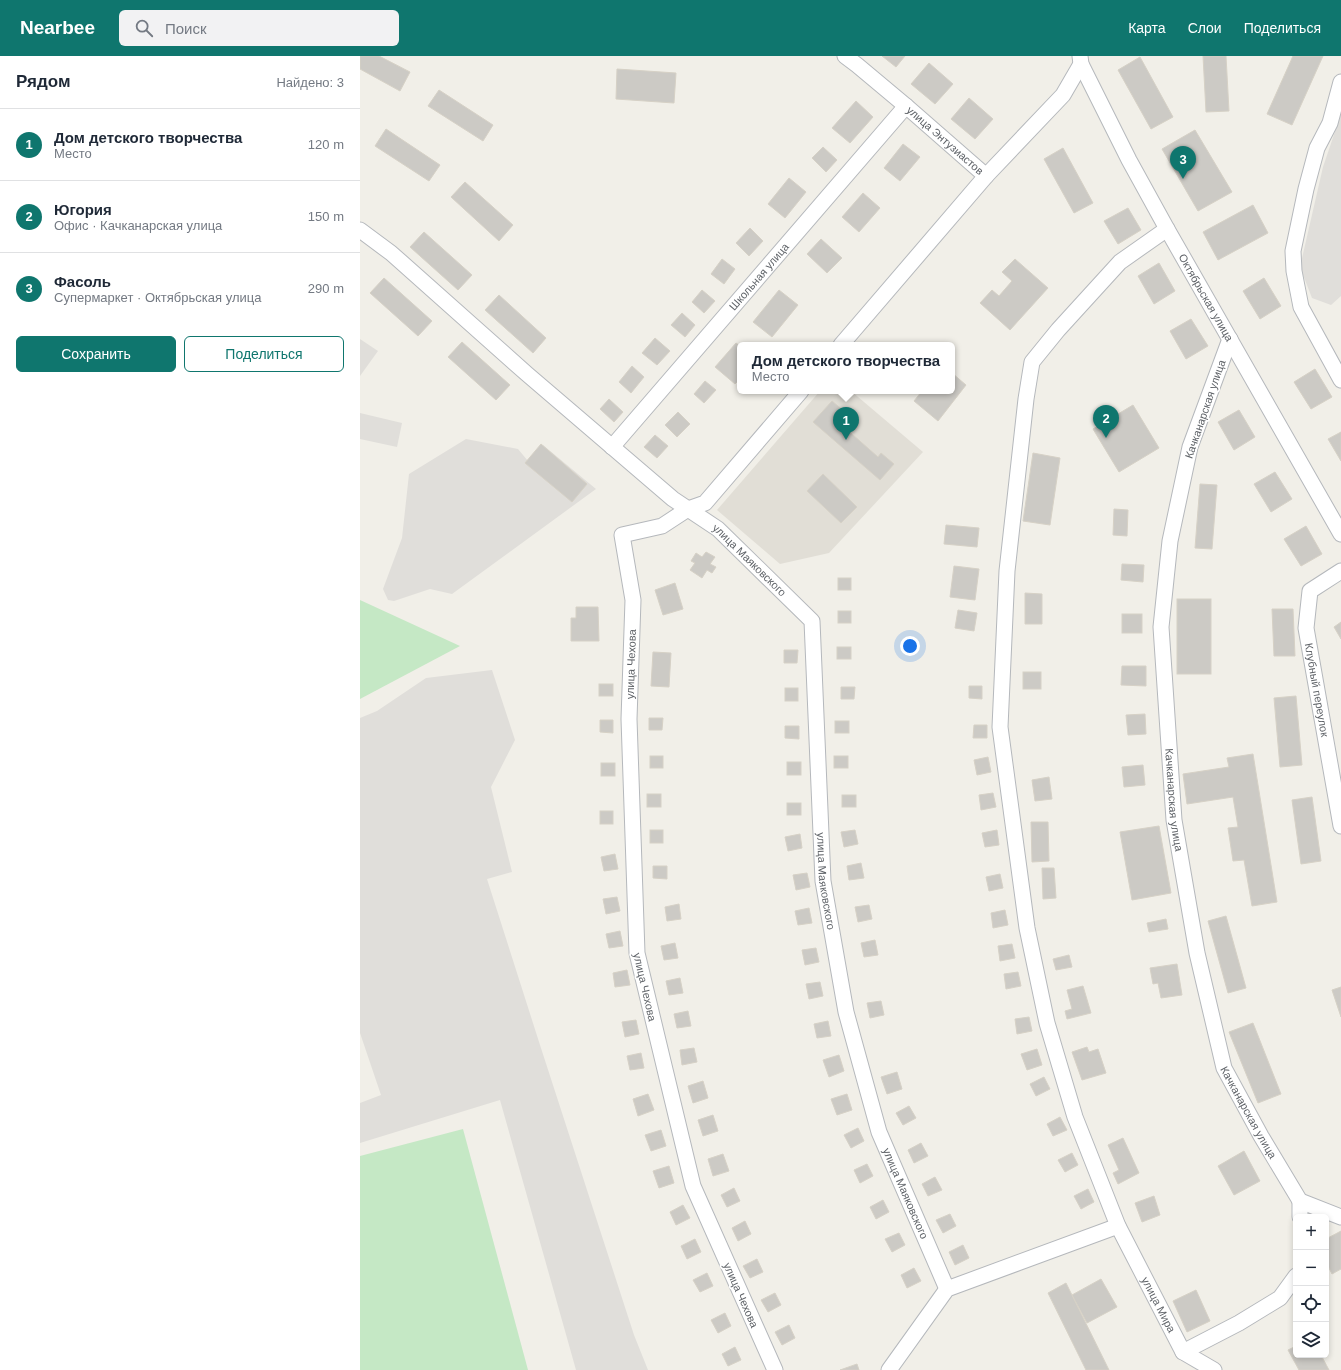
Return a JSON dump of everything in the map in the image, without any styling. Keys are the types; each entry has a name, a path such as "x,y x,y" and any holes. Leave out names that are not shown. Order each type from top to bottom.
{"street":[{"name":"улица Энтузиастов","path":"845,56 858,65 986,176 1063,95 1081,60"},
{"name":"Октябрьская улица","path":"1081,60 1129,160 1341,534"},
{"path":"1341,82 1330,123 1317,148 1313,161 1293,251 1294,271 1301,307 1341,380"},
{"name":"Школьная улица","path":"612,447 906,106"},
{"path":"844,342 986,176"},
{"name":"улица Мира","path":"1167,229 1120,262 1058,330 1032,362 1026,399 1006,579 1000,727 1027,928 1047,1023 1075,1117 1118,1226 1184,1352"},
{"name":"улица Маяковского","path":"360,230 391,253 526,374 673,499 718,529 812,621 823,881 846,1012 879,1132 947,1289"},
{"name":"Качканарская улица","path":"1230,339 1190,447 1170,541 1161,627 1174,820 1197,954 1224,1068 1261,1136 1300,1200"},
{"path":"688,509 705,503 799,394"},
{"name":"улица Чехова","path":"688,509 662,526 622,535 633,600 629,719 637,953 693,1186 775,1370"},
{"name":"Клубный переулок","path":"1341,571 1310,591 1306,628 1341,826"},
{"path":"1300,1214 1300,1200 1341,1217"},
{"path":"889,1370 947,1289 1118,1226"},
{"path":"1184,1352 1239,1323 1280,1298 1293,1280"},
{"path":"1184,1352 1214,1370"}],"shaded area":[{"path":"1341,114 1341,296 1331,305 1312,298 1300,267 1323,167"},
{"path":"360,339 378,351 360,376"},
{"path":"817,394 855,394 923,452 829,553 780,564 717,510"},
{"path":"360,413 402,423 397,447 360,439"},
{"path":"466,439 518,449 528,461 543,445 596,489 452,594 430,589 394,601 388,600 383,589 402,538 409,474"},
{"path":"492,670 515,740 491,787 512,872 487,879 634,1335 648,1370 576,1370 500,1100 360,1143 360,1103 381,1095 360,1033 360,718 377,711 426,678"}],"green space":[{"path":"360,600 460,646 360,699"},
{"path":"463,1129 528,1370 360,1370 360,1156"}],"building":[{"path":"360,56 379,56 410,72 400,91 360,69"},
{"path":"882,56 905,56 896,67"},
{"path":"1203,56 1226,56 1229,111 1206,112"},
{"path":"1293,56 1323,56 1292,125 1267,114"},
{"path":"1140,57 1173,117 1151,129 1118,70"},
{"path":"929,63 953,84 935,104 911,84"},
{"path":"617,69 676,73 674,103 616,99"},
{"path":"439,90 493,125 483,141 428,106"},
{"path":"969,98 993,119 975,139 951,119"},
{"path":"856,101 873,117 850,143 832,128"},
{"path":"386,129 440,165 429,181 375,146"},
{"path":"1195,130 1232,192 1198,211 1162,149"},
{"path":"903,144 920,157 900,181 884,168"},
{"path":"823,147 837,160 826,172 812,158"},
{"path":"1063,148 1093,203 1074,213 1044,159"},
{"path":"789,178 806,192 785,218 768,204"},
{"path":"465,182 513,225 499,241 451,197"},
{"path":"863,193 880,208 859,232 842,217"},
{"path":"1253,205 1268,233 1218,260 1203,232"},
{"path":"1128,208 1141,230 1118,244 1104,221"},
{"path":"750,228 763,241 749,256 736,243"},
{"path":"424,232 472,275 458,290 410,247"},
{"path":"821,239 842,258 827,273 807,254"},
{"path":"722,259 735,269 724,284 711,274"},
{"path":"1015,259 1048,288 1010,330 980,303 992,290 999,296 1012,281 1002,272"},
{"path":"1159,263 1175,291 1154,304 1138,276"},
{"path":"384,278 432,321 418,336 370,293"},
{"path":"1264,278 1281,306 1260,319 1243,291"},
{"path":"702,290 715,301 704,313 692,302"},
{"path":"779,290 798,305 772,337 753,322"},
{"path":"499,295 546,338 533,353 485,310"},
{"path":"682,313 695,325 685,337 671,325"},
{"path":"1191,319 1208,346 1186,359 1170,331"},
{"path":"655,338 670,351 657,365 642,353"},
{"path":"462,342 510,385 496,400 448,357"},
{"path":"736,343 737,344 737,382 735,384 715,367"},
{"path":"632,366 644,377 631,393 619,382"},
{"path":"1315,369 1332,397 1311,409 1294,382"},
{"path":"955,376 966,385 938,421 914,401 920,394 955,394"},
{"path":"705,381 716,390 704,403 694,394"},
{"path":"609,399 623,412 614,422 600,409"},
{"path":"832,401 852,418 844,427 878,457 881,453 894,464 880,480 813,422"},
{"path":"1133,405 1159,448 1119,472 1093,429"},
{"path":"1239,410 1255,437 1234,450 1218,422"},
{"path":"678,412 690,424 677,437 665,425"},
{"path":"1341,432 1341,461 1328,439"},
{"path":"655,435 668,446 657,458 644,447"},
{"path":"541,444 587,484 572,502 525,463"},
{"path":"1033,453 1060,458 1050,525 1023,521"},
{"path":"1275,472 1292,499 1271,512 1254,484"},
{"path":"823,474 857,507 841,523 807,491"},
{"path":"1200,484 1217,485 1212,549 1195,548"},
{"path":"1114,509 1128,510 1127,536 1113,535"},
{"path":"946,525 979,528 977,547 944,544"},
{"path":"1306,526 1322,554 1301,566 1284,539"},
{"path":"706,552 715,557 710,564 716,567 712,573 707,570 702,578 690,570 695,563 691,561 696,553 702,557"},
{"path":"1122,564 1144,565 1143,582 1121,580"},
{"path":"954,566 979,569 975,600 950,597"},
{"path":"838,578 851,578 851,590 838,590"},
{"path":"675,583 683,609 663,615 655,590"},
{"path":"1025,593 1042,594 1042,624 1025,624"},
{"path":"1177,599 1211,599 1211,674 1177,674"},
{"path":"576,607 598,607 599,641 571,641 571,618 576,618"},
{"path":"1272,609 1293,609 1295,656 1274,656"},
{"path":"958,610 977,613 974,631 955,628"},
{"path":"838,611 851,611 851,623 838,623"},
{"path":"1122,614 1142,614 1142,633 1122,633"},
{"path":"1341,622 1341,639 1334,627"},
{"path":"837,647 851,647 851,659 837,659"},
{"path":"784,650 798,650 797,663 784,663"},
{"path":"653,652 671,653 669,687 651,686"},
{"path":"1122,666 1146,666 1146,686 1121,685"},
{"path":"1023,672 1041,672 1041,689 1023,689"},
{"path":"599,684 613,684 613,696 599,696"},
{"path":"969,686 982,686 982,699 969,698"},
{"path":"841,687 855,687 854,699 841,699"},
{"path":"785,688 798,688 798,701 785,701"},
{"path":"1296,696 1302,765 1280,767 1274,698"},
{"path":"1145,714 1146,734 1128,735 1126,715"},
{"path":"649,718 663,718 662,730 649,730"},
{"path":"600,720 613,720 613,733 600,732"},
{"path":"835,721 849,721 849,733 835,733"},
{"path":"974,725 987,725 987,738 973,738"},
{"path":"785,726 799,726 799,739 785,738"},
{"path":"1253,754 1277,902 1252,906 1244,860 1233,861 1228,828 1238,827 1233,797 1187,804 1183,774 1229,767 1227,758"},
{"path":"650,756 663,756 663,768 650,768"},
{"path":"834,756 848,756 848,768 834,768"},
{"path":"988,757 991,772 977,775 974,760"},
{"path":"787,762 801,762 801,775 787,775"},
{"path":"601,763 615,763 615,776 601,776"},
{"path":"1143,765 1145,785 1124,787 1122,767"},
{"path":"1049,777 1052,799 1035,801 1032,780"},
{"path":"993,793 996,807 981,810 979,795"},
{"path":"647,794 661,794 661,807 647,807"},
{"path":"842,795 856,795 856,807 842,807"},
{"path":"1312,797 1321,861 1301,864 1292,800"},
{"path":"787,803 801,803 801,815 787,815"},
{"path":"600,811 613,811 613,824 600,824"},
{"path":"1031,822 1048,822 1049,861 1032,862"},
{"path":"1159,826 1171,893 1132,900 1120,832"},
{"path":"650,830 663,830 663,843 650,843"},
{"path":"855,830 858,844 844,847 841,832"},
{"path":"997,830 999,845 985,847 982,833"},
{"path":"800,834 802,848 788,851 785,837"},
{"path":"615,854 618,869 604,871 601,857"},
{"path":"861,863 864,878 849,880 847,866"},
{"path":"653,866 667,866 667,879 653,878"},
{"path":"1042,868 1054,868 1056,898 1043,899"},
{"path":"807,873 810,887 796,890 793,875"},
{"path":"1000,874 1003,888 989,891 986,877"},
{"path":"617,897 620,911 606,914 603,899"},
{"path":"679,904 681,919 667,921 665,907"},
{"path":"869,905 872,919 858,922 855,907"},
{"path":"809,908 812,923 798,925 795,911"},
{"path":"1005,910 1008,925 993,928 991,913"},
{"path":"1226,916 1246,988 1228,993 1208,921"},
{"path":"1166,919 1168,929 1149,932 1147,923"},
{"path":"620,931 623,946 609,948 606,934"},
{"path":"875,940 878,955 864,957 861,943"},
{"path":"675,943 678,958 664,960 661,946"},
{"path":"1012,944 1015,958 1000,961 998,946"},
{"path":"816,948 819,962 805,965 802,950"},
{"path":"1069,955 1072,967 1056,970 1053,959"},
{"path":"1177,964 1182,995 1161,998 1158,983 1153,984 1150,968"},
{"path":"627,970 630,985 615,987 613,973"},
{"path":"1018,972 1021,986 1006,989 1004,974"},
{"path":"680,978 683,993 669,995 666,981"},
{"path":"820,982 823,996 809,999 806,984"},
{"path":"1083,986 1091,1013 1067,1019 1065,1011 1072,1009 1067,990"},
{"path":"1341,987 1341,1017 1332,990"},
{"path":"881,1001 884,1015 870,1018 867,1003"},
{"path":"688,1011 691,1026 677,1028 674,1014"},
{"path":"1029,1017 1032,1031 1017,1034 1015,1019"},
{"path":"636,1020 639,1034 625,1037 622,1022"},
{"path":"828,1021 831,1036 817,1038 814,1024"},
{"path":"1253,1023 1281,1094 1258,1103 1229,1032"},
{"path":"1087,1047 1089,1052 1098,1049 1106,1073 1082,1080 1072,1052"},
{"path":"694,1048 697,1062 682,1065 680,1050"},
{"path":"1037,1049 1042,1065 1027,1070 1021,1054"},
{"path":"641,1053 644,1068 630,1070 627,1056"},
{"path":"839,1055 844,1071 829,1077 823,1060"},
{"path":"897,1072 902,1089 887,1094 881,1077"},
{"path":"1044,1077 1050,1089 1036,1096 1030,1084"},
{"path":"703,1081 708,1098 693,1103 688,1086"},
{"path":"648,1094 654,1110 638,1116 633,1099"},
{"path":"847,1094 852,1110 837,1115 831,1099"},
{"path":"909,1106 916,1118 903,1125 896,1113"},
{"path":"713,1115 718,1131 703,1136 698,1120"},
{"path":"1060,1117 1067,1130 1053,1136 1047,1124"},
{"path":"858,1128 864,1141 851,1148 844,1135"},
{"path":"661,1130 666,1146 651,1151 645,1135"},
{"path":"1123,1138 1139,1173 1118,1184 1113,1173 1119,1170 1108,1145"},
{"path":"921,1143 928,1156 914,1163 908,1150"},
{"path":"1244,1151 1260,1181 1234,1195 1218,1166"},
{"path":"1072,1153 1078,1165 1065,1172 1058,1160"},
{"path":"723,1154 729,1171 713,1176 708,1159"},
{"path":"867,1164 873,1176 860,1183 854,1170"},
{"path":"669,1166 674,1183 659,1188 653,1171"},
{"path":"935,1177 942,1190 928,1196 922,1184"},
{"path":"734,1188 740,1201 727,1207 721,1195"},
{"path":"1088,1189 1094,1202 1081,1209 1074,1196"},
{"path":"1154,1196 1160,1215 1142,1222 1135,1203"},
{"path":"883,1200 889,1212 876,1219 870,1207"},
{"path":"683,1205 690,1218 676,1225 670,1212"},
{"path":"950,1214 956,1226 943,1233 936,1220"},
{"path":"745,1221 751,1234 738,1241 732,1228"},
{"path":"1341,1231 1341,1269 1332,1274 1329,1268 1329,1237"},
{"path":"899,1233 905,1245 892,1252 885,1239"},
{"path":"695,1239 701,1252 687,1259 681,1246"},
{"path":"963,1245 969,1258 955,1265 949,1252"},
{"path":"757,1259 763,1272 750,1278 743,1266"},
{"path":"914,1268 921,1281 907,1288 901,1275"},
{"path":"707,1273 713,1286 700,1292 693,1280"},
{"path":"1101,1279 1117,1307 1087,1323 1072,1295"},
{"path":"1066,1283 1109,1370 1086,1370 1048,1293"},
{"path":"1196,1290 1210,1321 1187,1332 1173,1301"},
{"path":"775,1293 781,1305 768,1312 761,1300"},
{"path":"725,1313 731,1326 718,1333 711,1320"},
{"path":"789,1325 795,1338 782,1345 775,1332"},
{"path":"735,1347 741,1360 728,1366 722,1354"},
{"path":"1293,1348 1293,1358 1323,1358 1329,1370 1299,1370 1288,1350"},
{"path":"857,1364 859,1370 840,1370"}],"place":[{"name":"Фасоль","path":"1183,179"},
{"name":"Югория","path":"1106,438"},
{"name":"Дом детского творчества","path":"846,440"}]}
